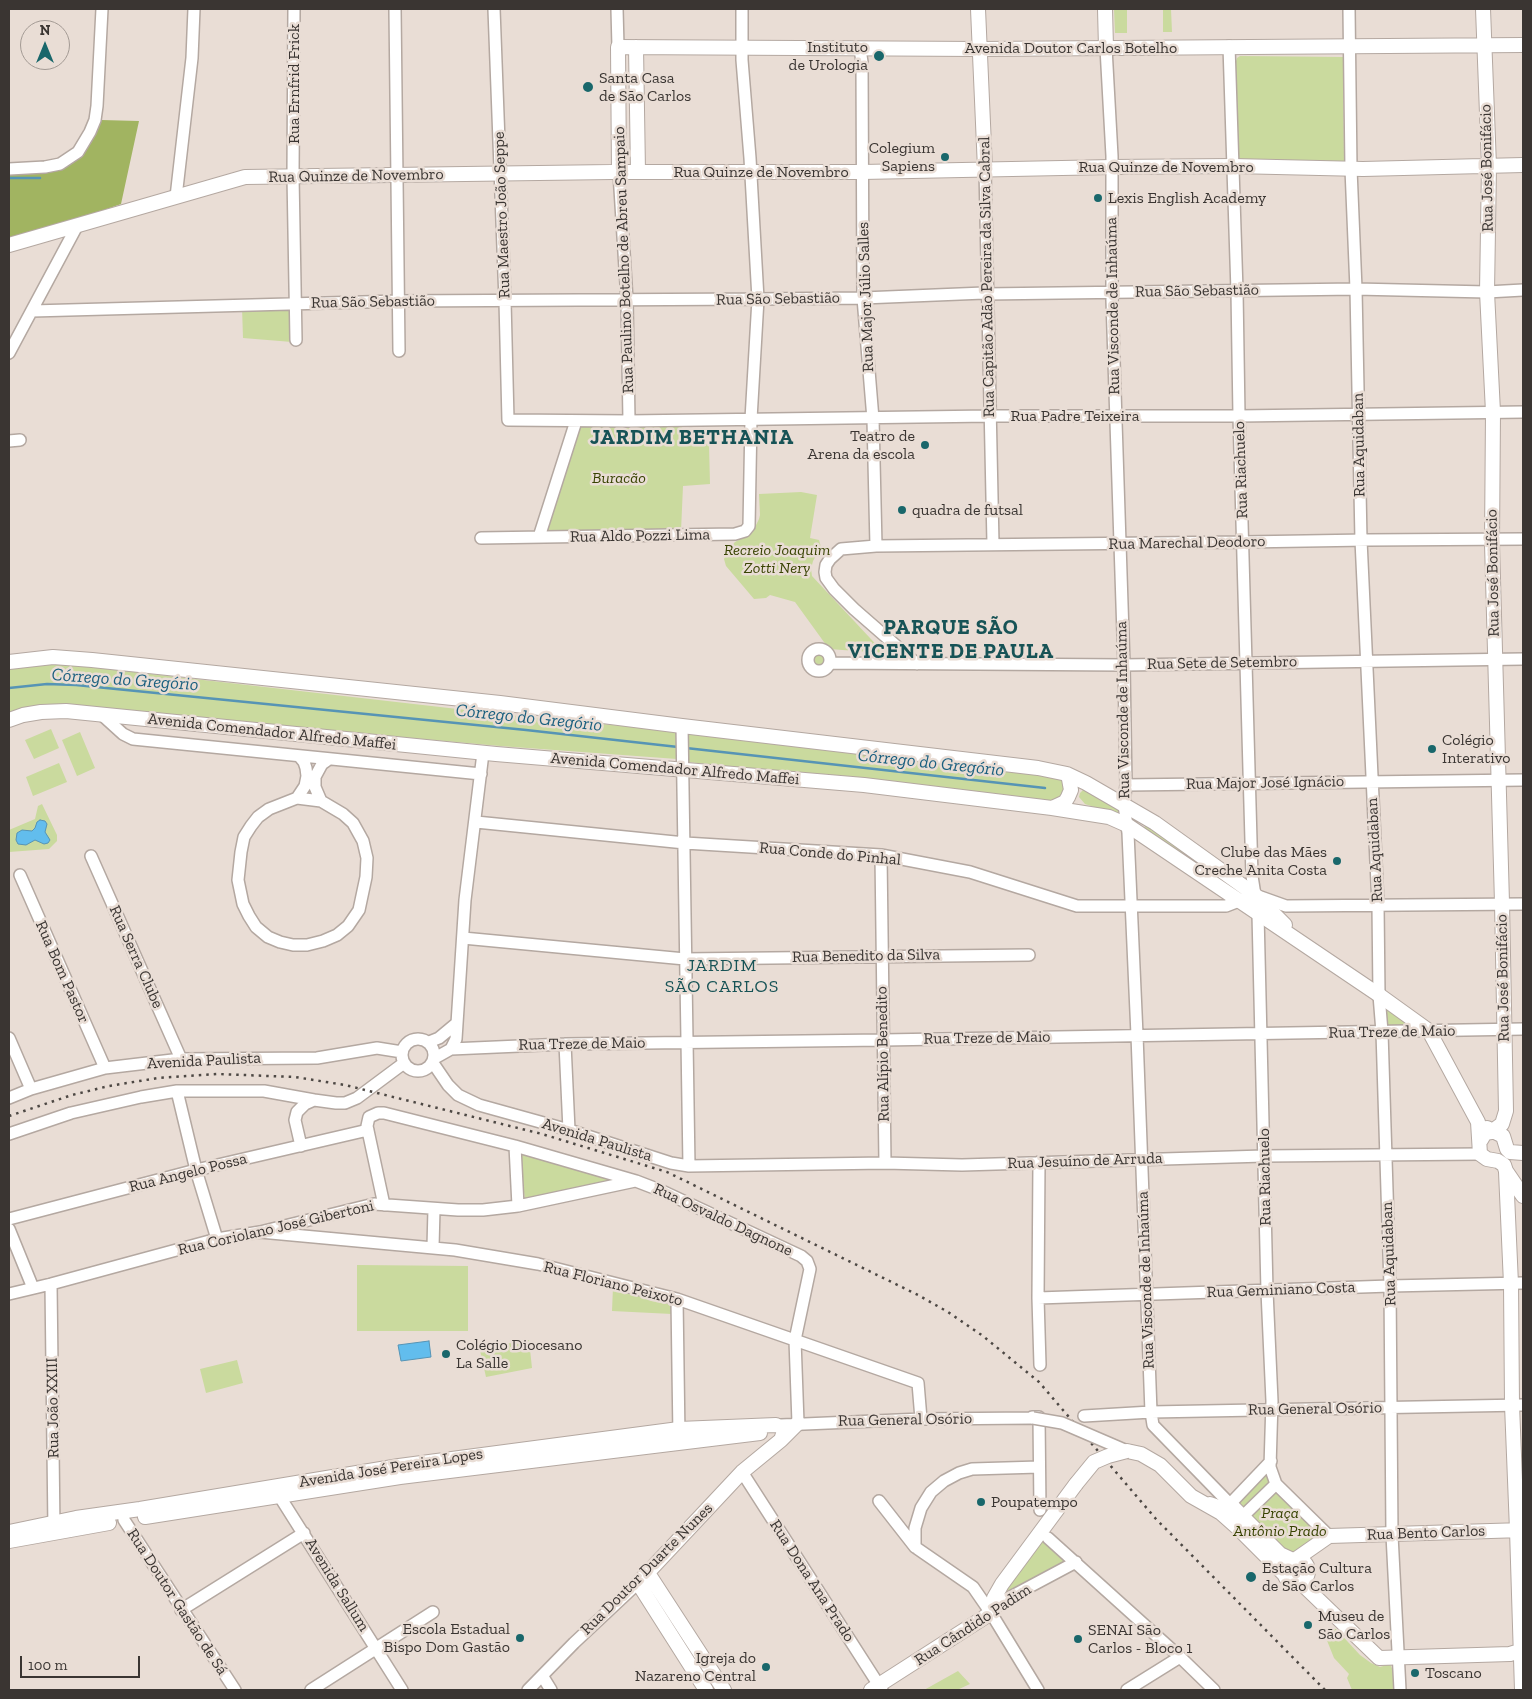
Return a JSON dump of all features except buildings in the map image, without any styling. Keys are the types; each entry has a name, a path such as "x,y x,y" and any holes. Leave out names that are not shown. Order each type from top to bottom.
{"main road":[{"name":"Rua Capitão Adão Pereira da Silva Cabral","path":"978,9 985,169"},
{"name":"Rua Visconde de Inhaúma","path":"1105,9 1106,48"},
{"name":"Rua José Bonifácio","path":"1483,9 1489,166 1487,292 1493,412 1492,540 1506,1111 1502,1124 1484,1142"},
{"name":"Avenida Doutor Carlos Botelho","path":"618,47 979,49 1523,45"},
{"name":"Rua Paulino Botelho de Abreu Sampaio","path":"618,47 619,173"},
{"name":"Rua Paulino Botelho de Abreu Sampaio","path":"636,47 638,172"},
{"path":"618,68 624,61 633,63 636,67"},
{"path":"619,156 631,163 638,157"},
{"name":"Rua Quinze de Novembro","path":"9,245 245,177 751,171 862,172 1112,167 1233,166 1351,169 1523,166"},
{"name":"Avenida Comendador Alfredo Maffei","path":"9,662 53,658 92,660 500,703 682,732 1038,768 1067,774 1155,823 1254,894 1304,944"},
{"name":"Avenida Comendador Alfredo Maffei","path":"9,720 23,714 66,711 483,753 682,766 864,785 1052,808 1109,817 1127,825 1379,995 1429,1031 1478,1122 1484,1142"},
{"path":"1052,808 1065,802 1071,790 1067,774"},
{"path":"1081,812 1076,793 1081,785 1086,783"},
{"path":"1520,1153 1510,1152 1507,1149 1503,1136 1484,1142 1486,1159 1498,1161 1504,1165 1506,1171 1517,1284 1522,1690"},
{"path":"1506,1171 1523,1196"},
{"path":"778,1432 798,1423"},
{"name":"Avenida José Pereira Lopes","path":"9,1532 280,1497 400,1471 679,1429 778,1432"},
{"name":"Avenida José Pereira Lopes","path":"123,1516 264,1488 400,1471 778,1432"},
{"name":"Rua Doutor Duarte Nunes","path":"643,1578 742,1472 769,1451 778,1432"},
{"path":"991,1613 994,1598 1002,1584 1094,1462 1127,1451 1141,1454 1160,1465 1195,1498 1221,1513 1284,1574 1288,1581 1300,1582 1306,1577 1307,1569 1304,1562 1280,1554 1230,1504 1221,1508 1195,1498"},
{"name":"Avenida José Pereira Lopes","path":"9,1541 54,1527"},
{"name":"Rua Bento Carlos","path":"1329,1536 1520,1530"},
{"path":"1284,1574 1284,1567 1289,1561 1294,1560 1329,1536"},
{"path":"643,1578 706,1690"},
{"path":"643,1578 724,1690"},
{"path":"1300,1582 1379,1658 1510,1654 1522,1650"},
{"name":"Rua Cândido Padim","path":"878,1689 991,1613"}],"street":[{"path":"9,169 38,168 60,164 78,152 90,132 95,120 97,106 102,9"},
{"path":"176,197 192,58 194,9"},
{"name":"Rua Ernfrid Frick","path":"294,9 293,176 296,340"},
{"path":"395,9 399,351"},
{"name":"Rua Maestro João Seppe","path":"494,9 508,420"},
{"name":"Rua Paulino Botelho de Abreu Sampaio","path":"617,9 618,47"},
{"name":"Rua Aldo Pozzi Lima","path":"480,538 734,534 745,530 749,526 751,419 758,299 742,48 742,9"},
{"name":"Rua Aquidaban","path":"1349,9 1351,169 1356,289 1361,540 1378,905 1379,995 1382,1032 1390,1286 1392,1535 1400,1690"},
{"name":"Rua Riachuelo","path":"1229,46 1252,876 1258,914 1267,1291 1272,1410 1271,1461"},
{"name":"Rua Visconde de Inhaúma","path":"1106,48 1112,167 1115,416 1124,665 1126,785 1124,805 1127,825 1137,1035 1151,1412"},
{"name":"Rua Major Júlio Salles","path":"860,49 862,62 863,298 873,419 876,546"},
{"name":"Rua Capitão Adão Pereira da Silva Cabral","path":"985,169 986,294 993,544"},
{"name":"Rua Paulino Botelho de Abreu Sampaio","path":"619,173 627,300 629,422"},
{"path":"10,348 78,226"},
{"name":"Rua São Sebastião","path":"32,311 399,301 863,298 984,293 1112,291 1356,289 1487,292 1523,290"},
{"name":"Rua Padre Teixeira","path":"508,420 629,422 990,416 1239,416 1523,412"},
{"path":"539,537 576,420"},
{"name":"Rua Marechal Deodoro","path":"917,664 854,609 826,578 825,572 830,558 841,549 876,546 993,544 1523,539"},
{"name":"Rua Sete de Setembro","path":"830,663 1124,665 1523,659"},
{"path":"102,715 123,734 133,739 481,774"},
{"path":"682,732 689,1166"},
{"path":"451,1049 456,1039 468,878 483,753"},
{"path":"297,798 305,786 307,776 304,762 299,756"},
{"path":"321,801 315,787 315,777 322,764 329,759"},
{"name":"Rua Major José Ignácio","path":"1126,785 1523,780"},
{"path":"297,798 321,801 343,814 353,823 363,841 367,858 363,894 359,910 348,926 337,935 322,942 307,945 293,945 268,936 256,927 248,916 243,904 238,880 244,837 251,826 269,808 297,798"},
{"name":"Rua Conde do Pinhal","path":"476,822 685,842 881,855 970,872 1078,906 1226,906 1239,901"},
{"name":"Rua Alípio Benedito","path":"881,855 885,1163"},
{"name":"Rua Serra Clube","path":"91,856 181,1059"},
{"name":"Rua Bom Pastor","path":"20,875 105,1068"},
{"path":"1239,901 1254,894 1286,906 1523,904"},
{"name":"Rua Benedito da Silva","path":"463,938 685,959 1029,955"},
{"path":"429,1042 447,1032 457,1023"},
{"name":"Rua Treze de Maio","path":"434,1061 451,1049 565,1044 1523,1029"},
{"path":"9,1038 31,1089"},
{"path":"301,1146 296,1117 302,1106 314,1100 345,1103 357,1098 403,1057 408,1042 413,1039 424,1039 433,1047 434,1061 429,1068 418,1071 408,1067 403,1057"},
{"path":"565,1044 569,1130"},
{"name":"Avenida Paulista","path":"9,1098 31,1089 105,1068 181,1059 317,1058 377,1048 403,1057"},
{"name":"Avenida Paulista","path":"434,1061 448,1085 458,1094 479,1105 569,1130 671,1163 689,1166"},
{"path":"177,1091 196,1170 217,1239"},
{"name":"Avenida Paulista","path":"9,1134 71,1113 177,1091 264,1091 314,1100"},
{"name":"Avenida Paulista","path":"368,1130 367,1121 369,1117 374,1114 384,1113 515,1146 636,1181"},
{"path":"368,1130 384,1205"},
{"name":"Rua Angelo Possa","path":"9,1218 196,1170 368,1130"},
{"name":"Rua Jesuíno de Arruda","path":"689,1166 885,1163 962,1165 1386,1154 1484,1142"},
{"path":"515,1146 518,1206"},
{"path":"1039,1162 1038,1298 1040,1365"},
{"name":"Rua Coriolano José Gibertoni","path":"9,1294 217,1239 260,1232 374,1204 434,1209 483,1210 518,1206 636,1181"},
{"name":"Rua Osvaldo Dagnone","path":"636,1181 662,1191 802,1256 807,1261 810,1269 795,1340"},
{"path":"433,1247 434,1209"},
{"path":"9,1229 33,1288"},
{"name":"Rua Floriano Peixoto","path":"260,1232 433,1247 538,1264 677,1299 918,1382 921,1419"},
{"name":"Rua João XXIII","path":"51,1284 54,1527"},
{"name":"Rua Geminiano Costa","path":"1038,1298 1390,1286 1517,1284"},
{"path":"677,1299 679,1443"},
{"path":"795,1340 798,1423"},
{"name":"Rua General Osório","path":"1084,1416 1151,1412 1518,1405"},
{"path":"1151,1412 1153,1425 1230,1504 1271,1461"},
{"path":"1034,1417 1039,1467 1040,1510"},
{"name":"Rua General Osório","path":"798,1423 1034,1417 1062,1423 1127,1451"},
{"path":"1271,1461 1270,1467 1276,1484 1329,1536"},
{"path":"915,1547 915,1528 921,1508 931,1492 944,1481 972,1469 1039,1467"},
{"name":"Rua Dona Ana Prado","path":"742,1472 878,1689"},
{"path":"1242,1517 1276,1484"},
{"name":"Avenida Sallum","path":"264,1488 280,1497 402,1690"},
{"path":"879,1501 915,1547 973,1587 1038,1690"},
{"name":"Rua Doutor Gastão de Sá","path":"123,1516 181,1610 235,1690"},
{"path":"181,1610 304,1533"},
{"path":"1048,1538 1180,1656 1214,1690"},
{"name":"Rua Cândido Padim","path":"991,1613 1001,1602 1076,1562"},
{"name":"Rua Doutor Duarte Nunes","path":"528,1690 643,1578"},
{"path":"311,1690 433,1612"},
{"path":"1127,1690 1180,1656"},
{"path":"542,1677 551,1690"}],"green space":[{"path":"1114,9 1127,9 1127,33 1115,33"},
{"path":"1163,9 1171,9 1172,32 1163,32"},
{"path":"1240,56 1343,57 1344,161 1339,166 1236,160 1236,61"},
{"path":"101,120 139,121 121,204 70,222 9,238 9,173 47,172 81,154 91,143"},
{"path":"242,307 290,307 292,342 243,338"},
{"name":"Buracão","path":"578,423 682,424 681,442 709,444 710,484 683,486 681,531 544,534"},
{"name":"Recreio Joaquim Zotti Nery","path":"801,492 817,495 810,538 819,540 821,547 813,561 812,576 884,653 829,649 795,602 770,595 766,598 754,599 726,566 724,559 728,550 735,542 752,533 759,519 759,494"},
{"path":"819,650 826,653 829,660 826,667 819,670 812,667 809,660 812,653"},
{"path":"37,665 72,665 519,716 674,731 677,732 677,759 500,746 47,705 31,706 9,712 9,669"},
{"path":"51,729 59,748 34,759 25,740"},
{"path":"80,732 95,768 77,776 62,740"},
{"path":"688,734 1062,776 1067,791 1056,802 688,762"},
{"path":"59,763 67,782 33,796 26,777"},
{"path":"1085,788 1121,808 1122,813 1118,815 1085,804 1079,797"},
{"path":"42,804 57,835 57,841 49,849 9,852 9,830 35,819 38,806"},
{"path":"1146,824 1245,892 1242,894 1145,830"},
{"path":"1379,995 1429,1031 1382,1032"},
{"path":"522,1153 611,1179 609,1183 525,1200 520,1159"},
{"path":"357,1265 468,1266 468,1331 357,1331"},
{"path":"613,1287 666,1301 670,1306 672,1314 612,1311"},
{"path":"529,1340 532,1368 486,1377 479,1346 482,1348"},
{"path":"237,1360 243,1383 206,1393 200,1369"},
{"path":"1268,1467 1271,1482 1244,1509 1235,1502"},
{"name":"Praça Antônio Prado","path":"1276,1490 1320,1535 1294,1553 1286,1552 1248,1518"},
{"path":"1041,1538 1066,1561 1064,1566 1010,1593 1007,1592 1006,1590"},
{"path":"1332,1628 1336,1629 1360,1655 1371,1663 1380,1667 1390,1664 1394,1673 1394,1690 1352,1690 1347,1678 1349,1674 1334,1658 1326,1638"},
{"path":"958,1671 970,1684 957,1690 924,1690"}],"water":[{"path":"40,820 45,821 47,824 45,832 50,840 48,843 44,844 35,840 26,845 18,844 16,840 17,833 22,830 32,831"},
{"path":"429,1341 431,1357 401,1361 398,1345"}],"waterway":[{"path":"9,178 40,178"},
{"name":"Córrego do Gregório","path":"9,688 47,684 76,685 678,747"},
{"name":"Córrego do Gregório","path":"686,748 1045,788"}],"railway":[{"path":"9,1116 72,1095 109,1086 158,1078 218,1074 295,1077 345,1085 542,1134 667,1172 918,1295 948,1312 983,1336 1039,1382 1156,1519 1325,1690"}],"place":[{"name":"Instituto de Urologia","path":"879,56"},
{"name":"Santa Casa de São Carlos","path":"588,87"},
{"name":"Colegium Sapiens","path":"945,157"},
{"name":"Lexis English Academy","path":"1098,198"},
{"name":"Teatro de Arena da escola","path":"925,445"},
{"name":"quadra de futsal","path":"902,510"},
{"name":"Colégio Interativo","path":"1432,749"},
{"name":"Clube das Mães Creche Anita Costa","path":"1337,861"},
{"name":"Colégio Diocesano La Salle","path":"446,1354"},
{"name":"Poupatempo","path":"981,1502"},
{"name":"Estação Cultura de São Carlos","path":"1251,1577"},
{"name":"Museu de São Carlos","path":"1308,1625"},
{"name":"Escola Estadual Bispo Dom Gastão","path":"520,1638"},
{"name":"SENAI São Carlos - Bloco 1","path":"1078,1639"},
{"name":"Igreja do Nazareno Central","path":"766,1667"},
{"name":"Toscano","path":"1415,1673"}],"district":[{"name":"JARDIM BETHANIA","path":"692,438"},
{"name":"PARQUE SÃO VICENTE DE PAULA","path":"951,640"},
{"name":"JARDIM SÃO CARLOS","path":"722,976"}]}
